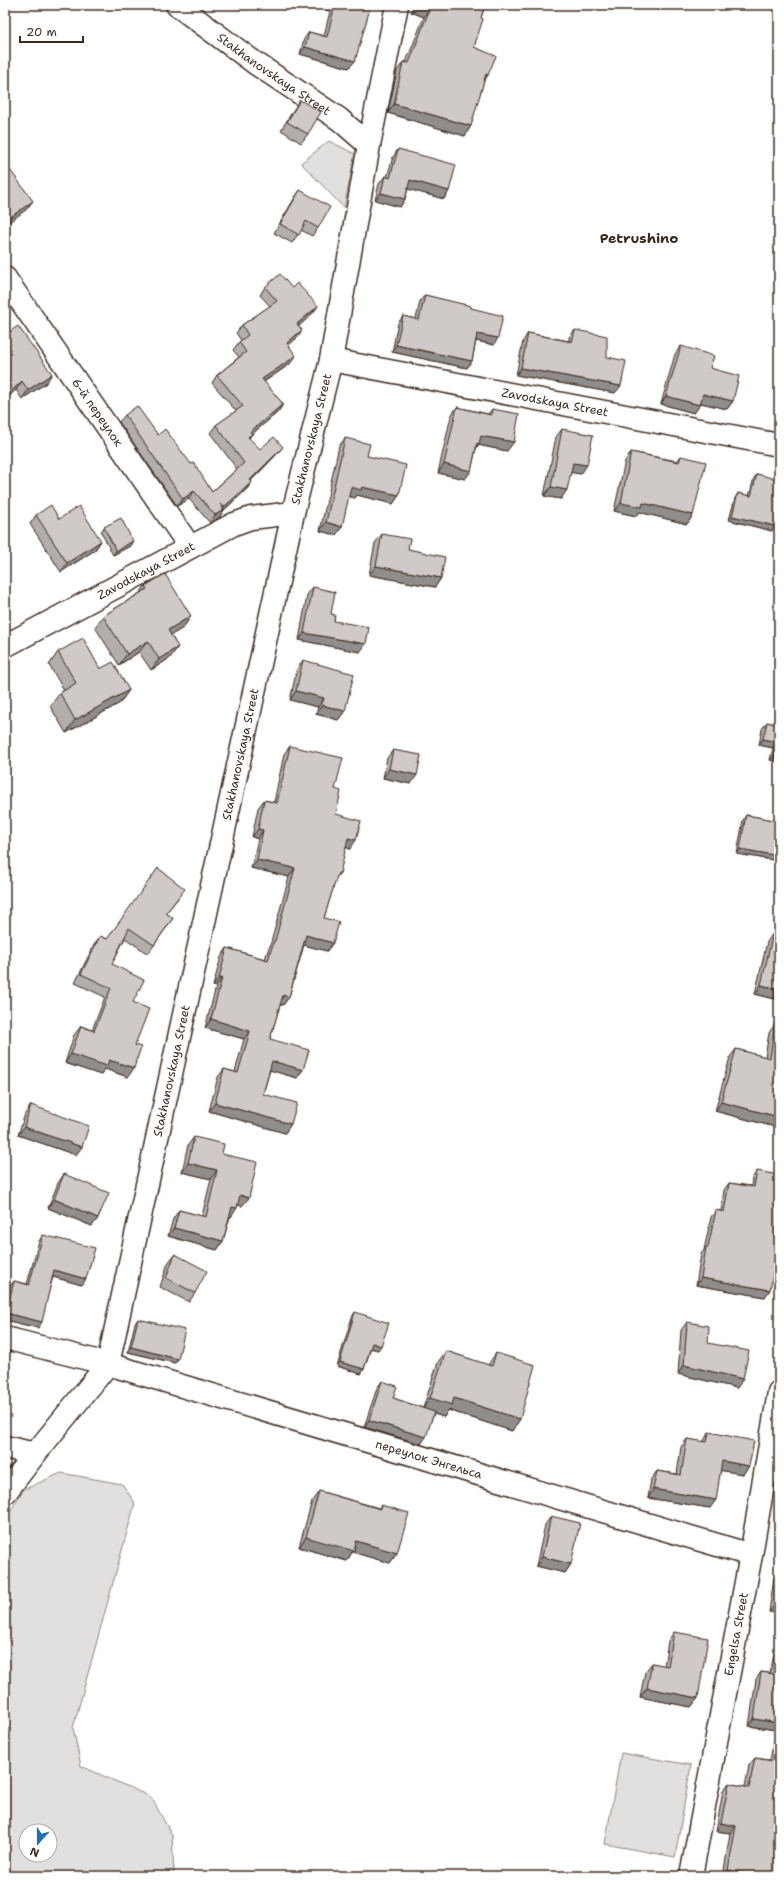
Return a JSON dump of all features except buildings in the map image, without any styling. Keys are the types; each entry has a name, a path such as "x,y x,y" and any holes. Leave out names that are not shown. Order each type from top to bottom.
{"street":[{"name":"Stakhanovskaya Street","path":"177,5 255,63 339,119 369,145"},
{"name":"Stakhanovskaya Street","path":"108,1364 293,513 331,360 369,145 397,5"},
{"name":"6-й переулок","path":"5,278 190,547"},
{"name":"Zavodskaya Street","path":"331,360 779,445"},
{"name":"Zavodskaya Street","path":"5,646 234,524 251,518 293,513"},
{"name":"переулок Энгельса","path":"5,1338 108,1364 751,1555"},
{"path":"5,1494 35,1454 108,1364"},
{"name":"Engelsa Street","path":"691,1876 751,1555 779,1392"},
{"path":"5,1447 35,1454"}],"shaded area":[{"path":"329,141 355,154 344,208 301,163"},
{"path":"61,1473 122,1484 135,1503 73,1728 81,1766 151,1797 172,1835 174,1876 5,1876 5,1520 23,1490"},
{"path":"621,1753 691,1765 675,1857 605,1844"}],"district":[{"name":"Petrushino","path":"639,238"}]}
